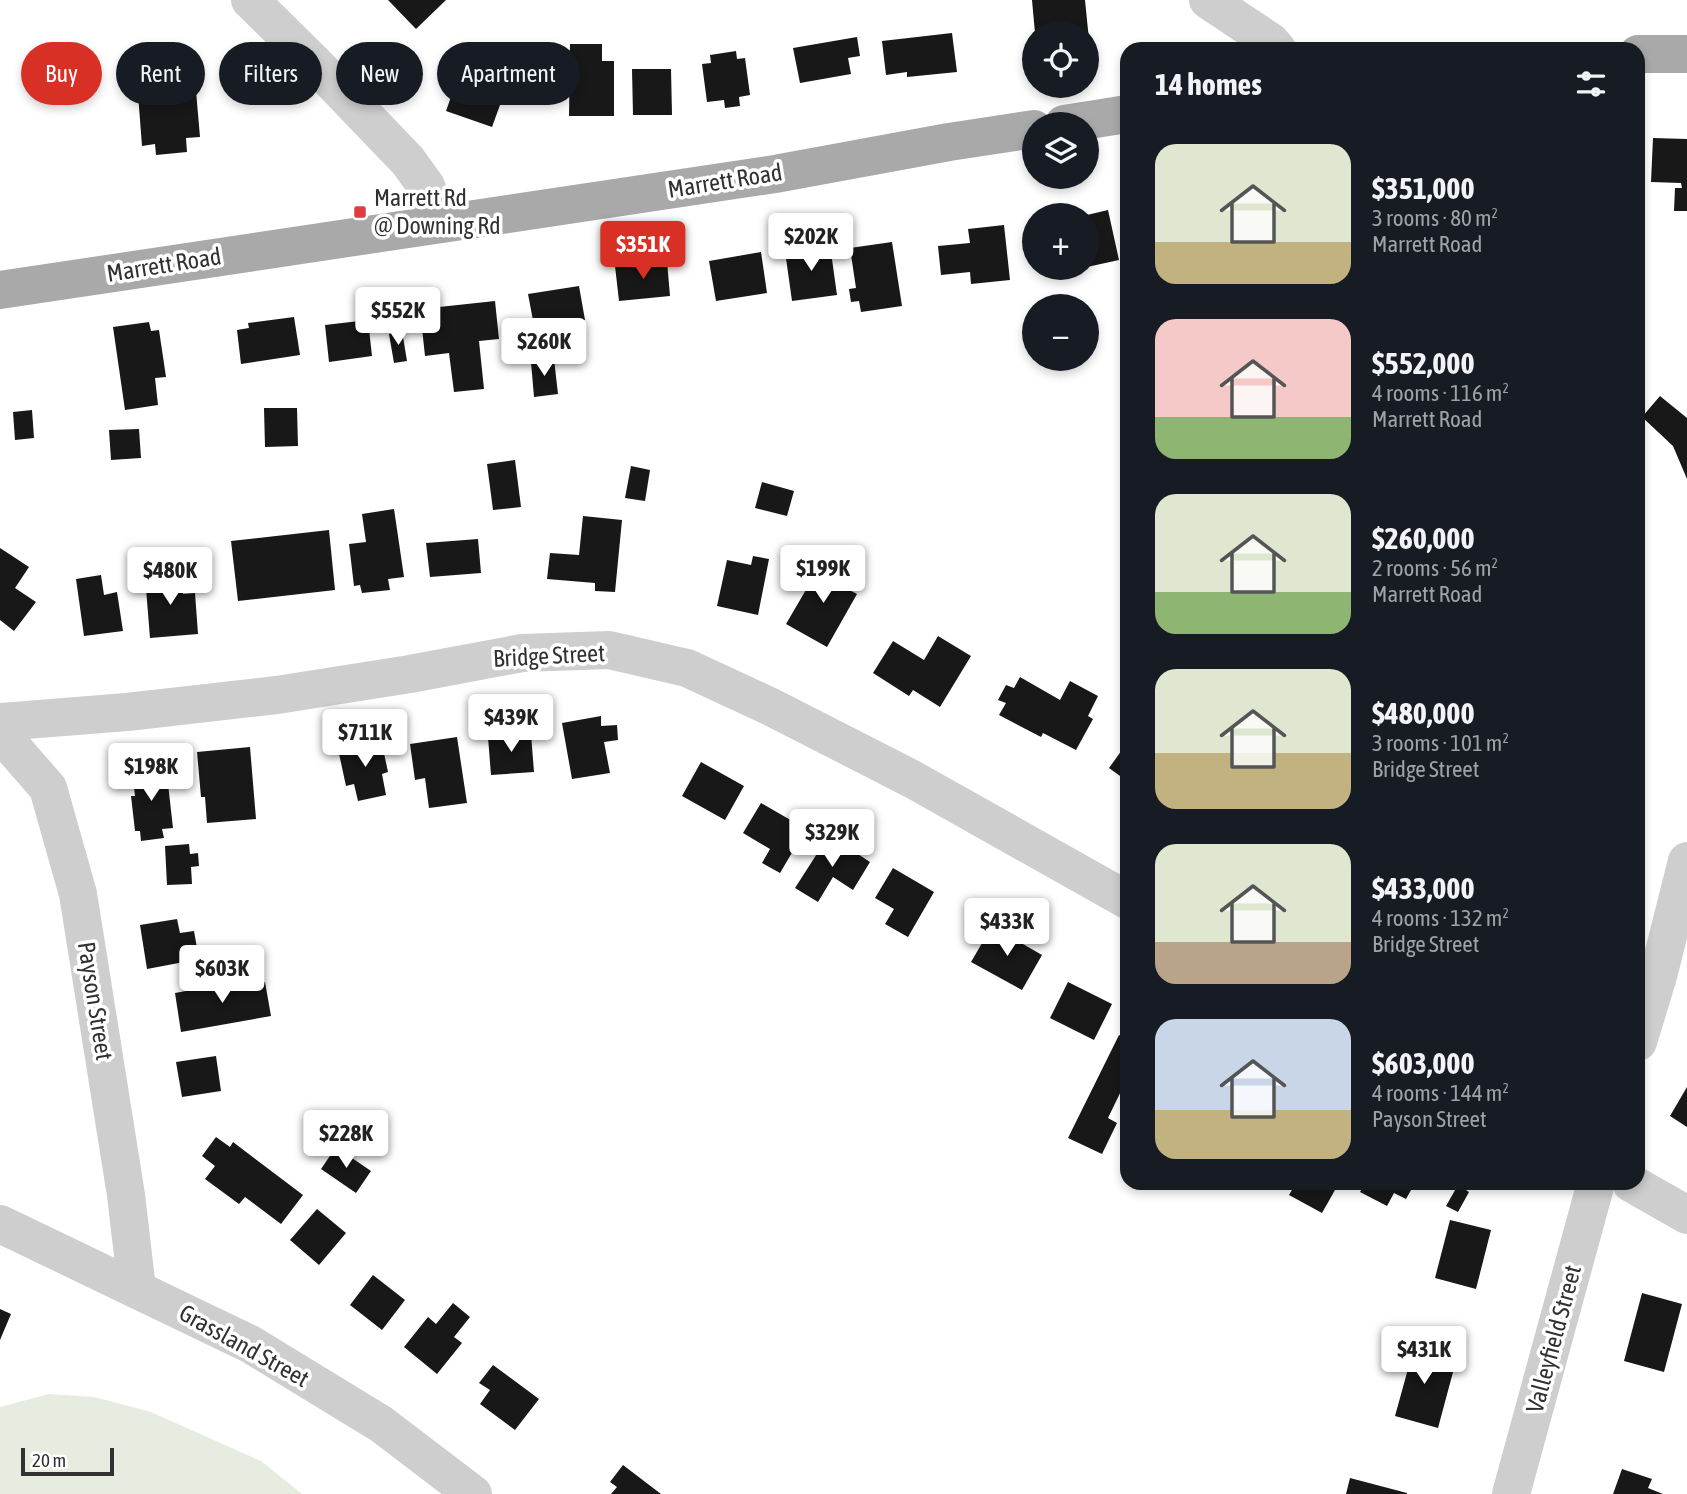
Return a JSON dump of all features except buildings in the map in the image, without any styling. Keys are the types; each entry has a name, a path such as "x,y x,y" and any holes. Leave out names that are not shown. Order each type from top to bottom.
{"main road":[{"path":"1645,54 1687,54"},
{"path":"1099,118 1120,115"},
{"name":"Marrett Road","path":"0,290 775,174 1022,131"}],"street":[{"path":"250,0 408,161 426,186 440,223"},
{"path":"1208,0 1271,42"},
{"name":"Bridge Street","path":"0,722 127,712 277,695 522,653 609,650 687,668 769,706 912,779 1120,896"},
{"name":"Payson Street","path":"0,733 48,788 78,894 126,1195 137,1289"},
{"path":"1645,1019 1687,861"},
{"name":"Valleyfield Street","path":"1511,1494 1594,1190"},
{"path":"1643,1190 1687,1215"},
{"name":"Grassland Street","path":"0,1224 250,1344 381,1424 454,1488"}],"shaded area":[{"path":"49,1394 94,1397 151,1412 261,1461 302,1494 0,1494 0,1407"}],"place":[{"name":"Marrett Rd @ Downing Rd","path":"360,212"}]}
